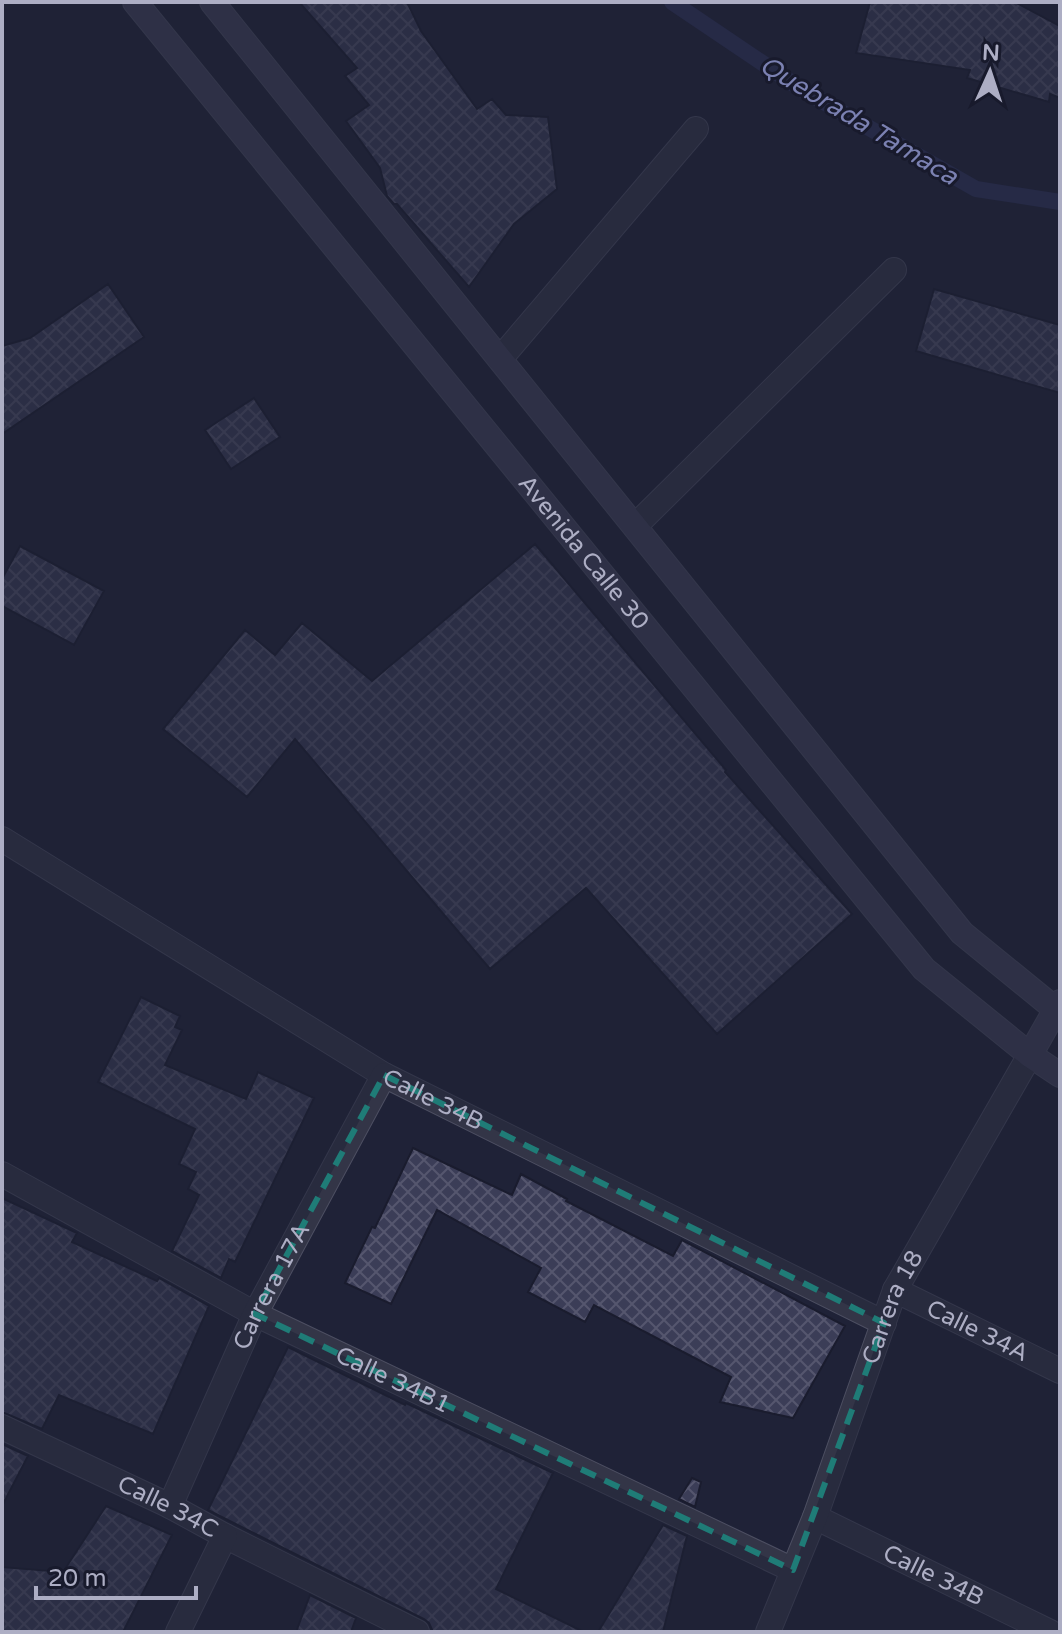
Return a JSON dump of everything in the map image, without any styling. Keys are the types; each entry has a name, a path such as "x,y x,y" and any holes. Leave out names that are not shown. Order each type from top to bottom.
{"main road":[{"name":"Avenida Calle 30","path":"135,2 924,969 1030,1055 1060,1075"},
{"path":"212,2 962,933 1058,1008"},
{"name":"Carrera 18","path":"1030,1055 1058,1008"}],"street":[{"path":"500,359 696,129"},
{"path":"635,526 894,270"},
{"name":"Calle 34B","path":"2,839 384,1075 884,1323"},
{"name":"Carrera 18","path":"768,1632 815,1517 895,1290 1030,1055"},
{"name":"Carrera 17A","path":"170,1506 255,1314 384,1075"},
{"name":"Calle 34B1","path":"2,1174 255,1314 793,1570"},
{"name":"Calle 34A","path":"895,1290 1060,1371"},
{"name":"Calle 34C","path":"2,1427 170,1506 417,1632"},
{"name":"Calle 34B","path":"815,1517 1050,1632"},
{"path":"178,1632 225,1536"}],"highlighted area":[{"path":"384,1075 884,1323 793,1570 255,1314"}],"building":[{"path":"299,2 407,2 421,31 477,109 492,99 506,115 548,117 557,189 514,224 469,287 387,196 380,168 346,121 369,105 345,76 357,68"},
{"path":"870,2 1015,2 1060,26 1060,98 1050,94 1049,102 967,78 970,70 856,53"},
{"path":"108,284 144,337 2,434 2,346 30,338"},
{"path":"934,289 1060,325 1060,393 916,351"},
{"path":"254,398 280,437 231,469 205,430"},
{"path":"535,544 725,772 852,914 717,1034 586,888 490,969 295,739 247,797 163,729 245,630 275,655 302,623 372,681"},
{"path":"20,546 104,591 74,645 2,606 2,579"},
{"path":"141,997 180,1016 175,1027 182,1030 165,1065 246,1099 258,1072 314,1098 235,1262 229,1259 221,1278 172,1251 199,1195 188,1189 196,1172 179,1164 195,1129 98,1082"},
{"path":"413,1148 512,1195 521,1174 673,1256 682,1240 845,1326 793,1418 720,1402 731,1377 594,1305 585,1322 528,1292 541,1268 437,1210 391,1304 345,1283"},
{"path":"2,1198 77,1233 72,1242 157,1281 159,1278 209,1306 153,1434 59,1395 42,1429 2,1412"},
{"path":"288,1347 553,1473 496,1589 584,1632 433,1632 424,1619 208,1510"},
{"path":"2,1444 28,1456 2,1506"},
{"path":"692,1478 701,1482 695,1507 679,1499"},
{"path":"106,1506 172,1535 123,1632 2,1632 2,1567 63,1572"},
{"path":"663,1525 687,1536 663,1632 598,1632"},
{"path":"310,1595 356,1618 351,1632 296,1632"}],"waterway":[{"name":"Quebrada Tamaca","path":"672,2 801,89 976,189 1060,202"}]}
